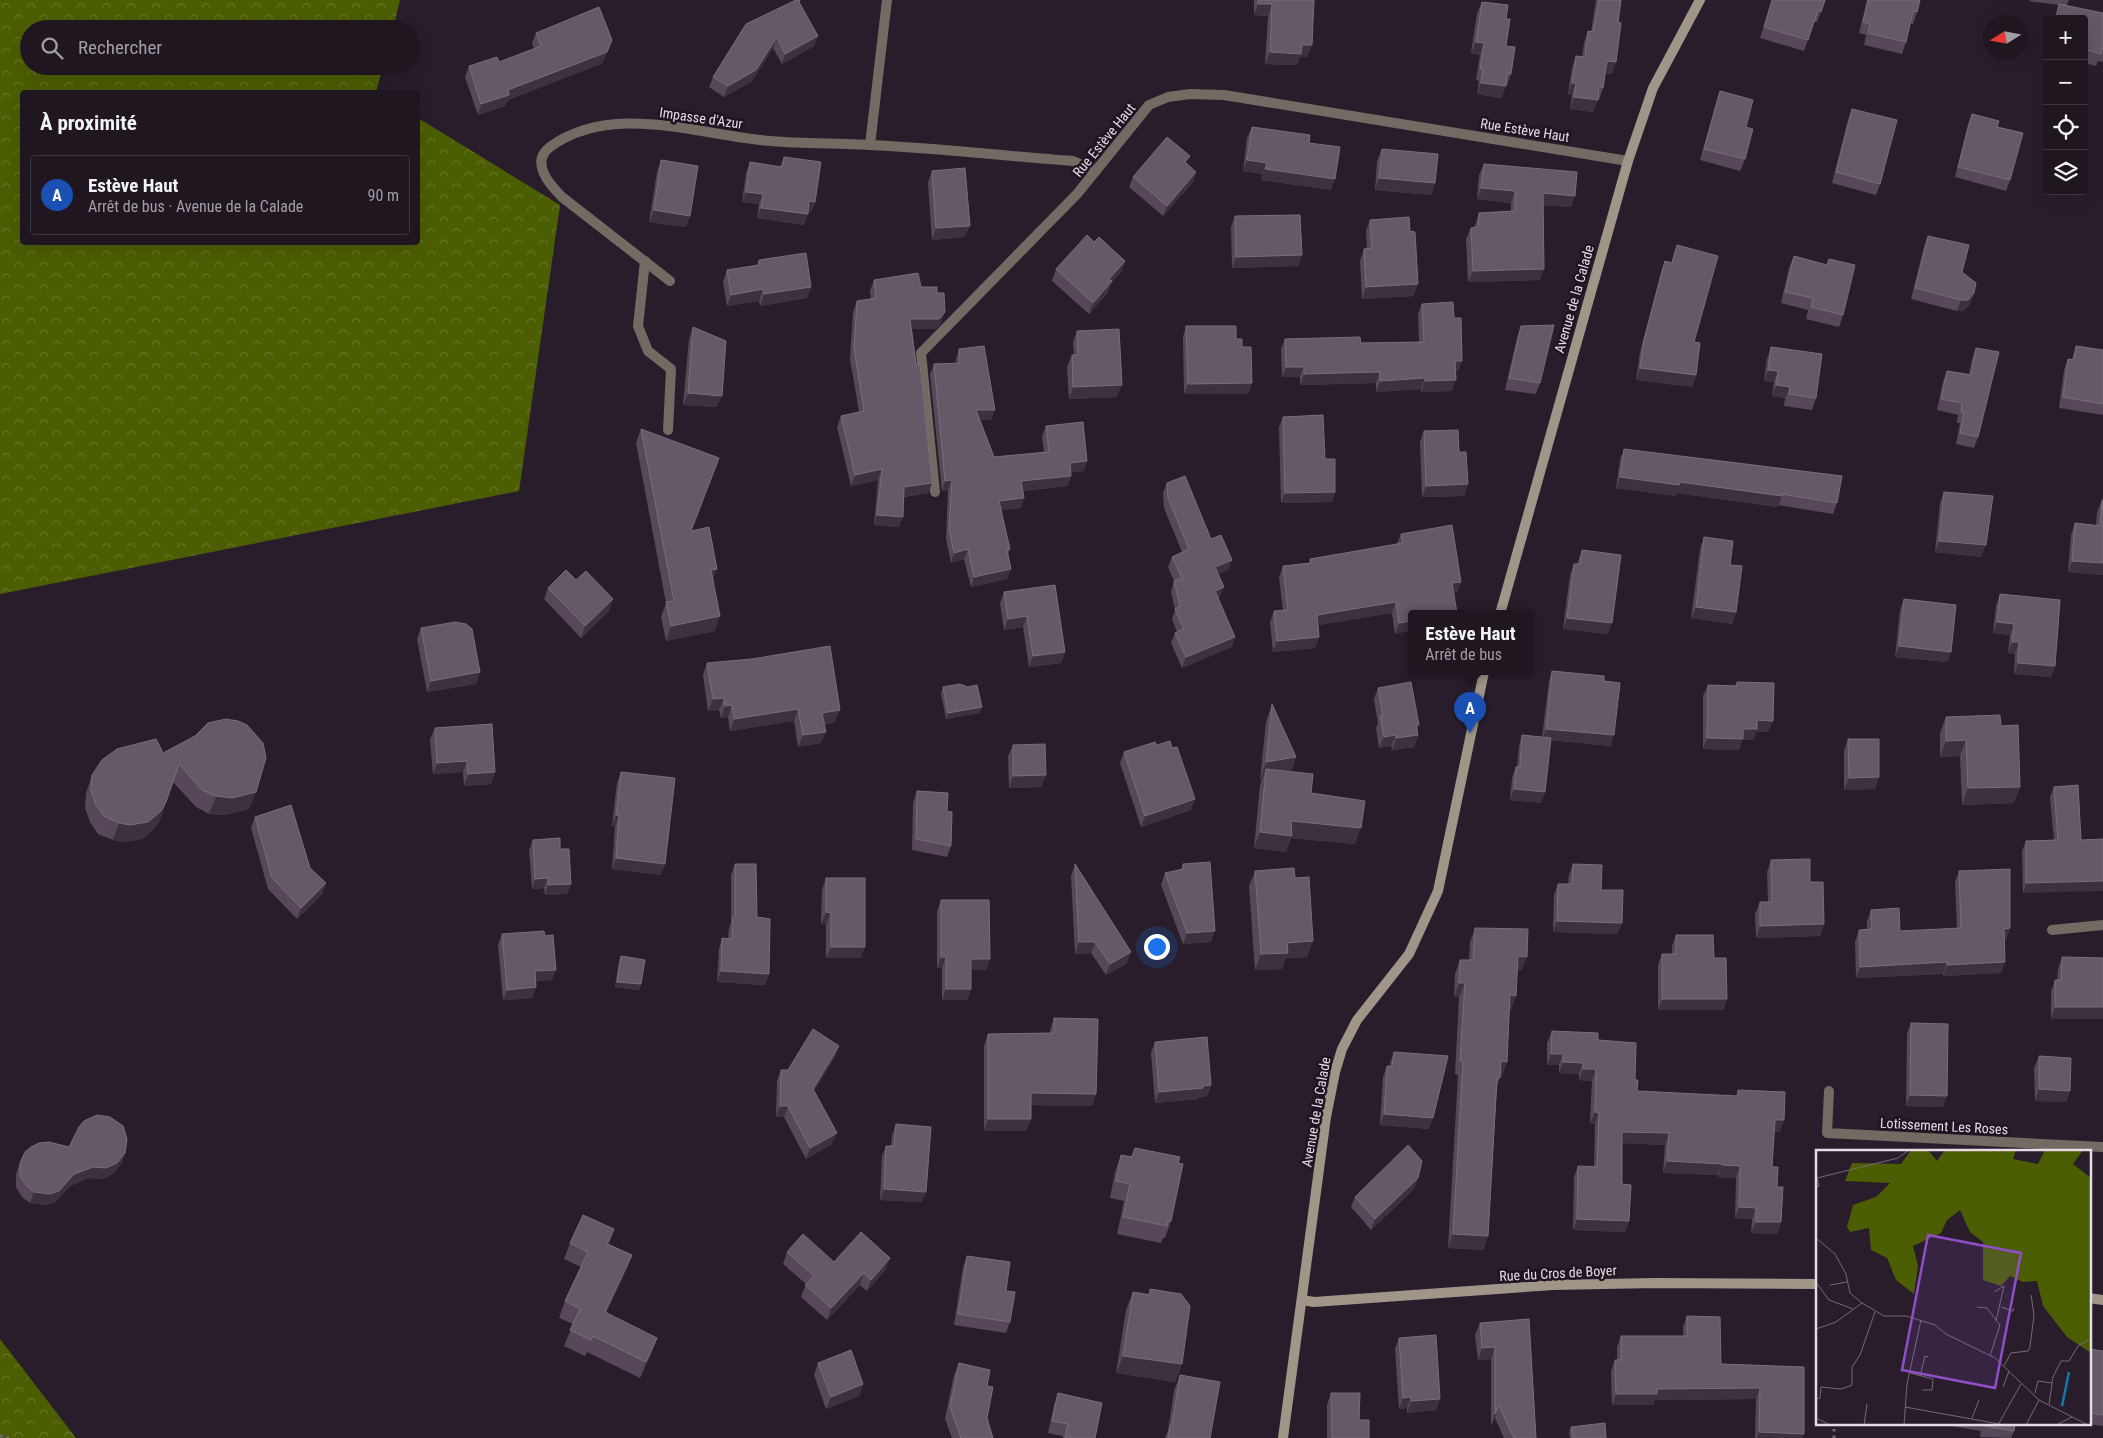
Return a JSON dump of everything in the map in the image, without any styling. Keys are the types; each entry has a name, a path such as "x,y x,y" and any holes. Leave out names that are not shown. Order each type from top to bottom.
{"street":[{"path":"870,145 887,0"},
{"name":"Avenue de la Calade","path":"1501,610 1628,161 1653,88 1700,0"},
{"name":"Rue Estève Haut","path":"935,492 921,353 1077,194 1150,105 1168,97 1190,94 1224,95 1628,161"},
{"name":"Impasse d'Azur","path":"670,281 562,197 547,182 541,163 544,152 559,140 585,129 618,125 667,125 770,141 870,145 1073,162 1096,171"},
{"path":"645,261 638,326 648,351 671,369 668,430"},
{"name":"Avenue de la Calade","path":"1283,1438 1326,1117 1335,1072 1342,1049 1357,1020 1409,954 1438,891 1483,675"},
{"path":"2052,930 2103,925"},
{"name":"Lotissement Les Roses","path":"1829,1091 1827,1133 2103,1147"},
{"name":"Rue du Cros de Boyer","path":"1302,1300 1314,1302 1553,1285 1655,1283 1816,1284"},
{"path":"2090,1298 2103,1300"}],"path":[{"path":"0,1436 11,1438"}],"green space":[{"path":"0,0 400,0 395,20 20,20 20,75 381,75 377,90 20,90 20,245 420,245 420,119 560,205 519,491 0,594"},
{"path":"0,1339 76,1438 0,1438"}],"building":[{"path":"796,0 800,0 799,2 818,36 785,54 777,37 756,70 728,86 713,77 746,24"},
{"path":"1258,0 1314,0 1312,45 1302,45 1301,54 1270,52 1272,4 1258,4"},
{"path":"1599,0 1621,0 1618,22 1621,23 1616,62 1607,61 1603,88 1599,87 1598,100 1574,97 1576,83 1572,83 1576,56 1585,57 1588,31 1593,32"},
{"path":"1772,0 1825,0 1821,12 1818,10 1808,40 1764,27"},
{"path":"1868,0 1920,0 1917,12 1913,11 1906,42 1868,33 1870,24 1863,22"},
{"path":"1482,2 1508,5 1506,19 1510,19 1506,46 1515,47 1511,74 1507,73 1506,86 1481,83 1483,69 1480,69 1484,43 1476,42"},
{"path":"2059,4 2103,13 2103,49 2101,54 2088,50 2088,15 2057,15"},
{"path":"599,7 612,40 607,52 508,90 509,95 481,104 469,66 497,57 499,62 541,46 536,33"},
{"path":"1720,91 1753,100 1746,127 1753,129 1745,159 1704,149"},
{"path":"1852,109 1897,120 1880,184 1836,172"},
{"path":"1972,114 1999,121 1997,127 2023,133 2010,180 1958,167"},
{"path":"1252,127 1310,135 1309,143 1340,147 1335,179 1265,169 1267,163 1247,160"},
{"path":"1167,137 1190,156 1185,162 1196,172 1167,206 1133,177"},
{"path":"1382,149 1438,154 1435,183 1379,178"},
{"path":"784,157 821,162 815,202 809,201 808,214 761,208 763,194 746,192 750,162 782,167"},
{"path":"661,160 698,166 690,216 654,210"},
{"path":"1484,164 1577,172 1575,196 1543,193 1544,269 1473,271 1471,228 1478,227 1479,213 1515,211 1515,191 1481,188"},
{"path":"965,168 970,226 936,228 932,171"},
{"path":"1300,215 1302,255 1236,257 1235,216"},
{"path":"1409,217 1410,231 1415,232 1418,284 1366,287 1364,249 1372,248 1370,220"},
{"path":"1087,235 1094,242 1099,237 1125,261 1109,279 1112,281 1093,303 1056,269"},
{"path":"1928,236 1969,245 1962,272 1976,283 1974,293 1968,300 1961,300 1915,288"},
{"path":"1677,245 1718,256 1694,342 1700,343 1696,375 1640,368 1644,340 1665,261 1672,263"},
{"path":"806,253 811,287 764,294 763,289 731,295 727,270 759,265 759,260"},
{"path":"1794,256 1827,265 1829,259 1855,265 1843,315 1811,307 1813,298 1785,292"},
{"path":"918,273 921,287 937,287 937,293 944,293 945,312 939,319 910,319 916,365 920,364 932,483 904,487 903,517 877,515 882,469 855,475 841,416 864,411 854,348 857,301 876,298 874,280"},
{"path":"1453,302 1454,318 1461,318 1462,361 1455,361 1456,380 1425,381 1425,378 1380,381 1380,372 1304,374 1304,367 1286,367 1285,339 1360,337 1361,343 1424,342 1422,304"},
{"path":"1554,325 1540,383 1509,378 1521,326"},
{"path":"1186,326 1236,326 1236,339 1242,339 1242,347 1251,347 1252,383 1188,384"},
{"path":"693,327 726,341 722,396 688,393"},
{"path":"1119,329 1122,385 1073,387 1072,355 1078,355 1077,331"},
{"path":"984,346 995,410 976,410 994,457 1049,452 1046,426 1083,422 1087,461 1070,463 1071,476 1021,481 1024,498 999,501 1010,549 1007,550 1011,569 974,577 968,549 954,553 949,529 952,480 945,481 934,364 960,363 959,349"},
{"path":"2076,346 2103,350 2103,404 2063,397 2068,359 2074,360"},
{"path":"1771,347 1822,354 1816,398 1789,394 1790,387 1776,385 1778,371 1768,370"},
{"path":"1976,348 1999,352 1978,437 1960,433 1964,412 1961,412 1962,403 1941,399 1947,371 1971,375"},
{"path":"1323,415 1325,459 1335,459 1335,492 1285,493 1283,417"},
{"path":"641,429 719,458 691,531 709,527 717,569 711,570 720,616 671,626 666,602 674,601"},
{"path":"1458,430 1459,452 1466,452 1468,484 1426,486 1424,431"},
{"path":"1624,449 1842,476 1837,503 1782,494 1782,496 1680,482 1679,485 1620,477"},
{"path":"1185,476 1211,539 1221,535 1232,560 1215,567 1224,587 1215,591 1235,637 1186,657 1175,633 1184,629 1175,609 1180,606 1174,581 1182,578 1172,557 1189,549 1168,498 1167,483"},
{"path":"1944,492 1993,496 1986,545 1939,541"},
{"path":"2102,500 2103,563 2072,561 2075,523 2100,526"},
{"path":"1452,525 1461,582 1452,583 1456,610 1408,610 1408,622 1399,623 1396,602 1317,615 1319,637 1277,641 1274,611 1288,610 1283,566 1311,563 1310,559 1403,543 1401,534"},
{"path":"1704,537 1733,541 1730,565 1742,566 1736,612 1696,607"},
{"path":"1582,550 1621,555 1612,623 1567,618 1574,564 1580,564"},
{"path":"566,570 576,580 586,571 613,599 585,626 548,588"},
{"path":"1055,585 1065,652 1033,656 1027,616 1008,619 1004,592"},
{"path":"2000,594 2060,600 2055,666 2018,663 2019,642 2012,642 2014,624 1997,622"},
{"path":"1904,599 1956,605 1951,652 1899,646"},
{"path":"455,622 466,624 472,629 480,672 431,681 421,628"},
{"path":"830,646 840,710 822,713 826,732 803,735 798,709 734,719 732,705 725,706 724,698 713,699 707,663 752,659"},
{"path":"1552,671 1604,676 1604,681 1620,683 1614,735 1546,729"},
{"path":"1411,682 1419,725 1416,725 1418,735 1396,738 1396,735 1384,737 1380,716 1383,716 1378,688"},
{"path":"1737,682 1774,683 1773,721 1757,720 1757,729 1743,729 1743,739 1707,738 1708,685 1737,686"},
{"path":"960,684 968,687 977,685 982,707 948,713 943,687"},
{"path":"1272,704 1296,757 1266,762"},
{"path":"2000,715 2001,726 2018,725 2020,787 1968,788 1966,740 1946,741 1946,717"},
{"path":"226,719 247,725 263,743 266,758 256,792 232,798 216,796 202,790 179,764 166,802 161,811 148,822 130,825 119,823 104,816 96,805 91,790 92,775 102,760 117,749 156,739 163,753 195,736 208,723"},
{"path":"492,724 495,772 468,774 467,761 437,763 435,728"},
{"path":"1522,735 1551,738 1545,792 1514,789 1516,767 1520,767"},
{"path":"1848,739 1879,739 1879,777 1849,778"},
{"path":"1170,741 1172,748 1177,747 1195,799 1145,816 1124,752 1155,742 1157,745"},
{"path":"1045,744 1046,775 1013,776 1013,745"},
{"path":"1266,769 1313,774 1311,793 1365,801 1361,828 1291,821 1292,836 1260,832"},
{"path":"621,772 675,778 665,864 616,858 619,815 616,815"},
{"path":"2078,785 2081,840 2103,839 2103,881 2026,883 2026,841 2058,840 2054,787"},
{"path":"917,791 948,793 947,811 952,812 951,846 916,839"},
{"path":"291,805 310,868 326,883 301,908 272,878 255,817"},
{"path":"560,838 560,849 569,849 571,884 548,885 548,878 535,879 533,840"},
{"path":"1810,859 1810,882 1823,882 1824,924 1760,926 1760,902 1772,902 1771,860"},
{"path":"1210,862 1215,931 1187,933 1165,873 1183,869 1183,864"},
{"path":"735,864 756,864 757,917 770,919 769,974 721,971 722,938 732,939 733,917 735,917"},
{"path":"1075,864 1131,952 1110,964 1095,942 1079,942"},
{"path":"1573,864 1602,865 1601,890 1623,890 1622,923 1557,921 1558,884 1572,884"},
{"path":"1294,868 1295,878 1309,877 1313,941 1287,943 1288,953 1261,954 1255,871"},
{"path":"2010,869 2010,928 2004,929 2005,962 1947,965 1947,962 1860,967 1859,930 1872,929 1871,910 1899,908 1900,931 1961,928 1959,871"},
{"path":"826,878 865,878 865,947 831,947 831,913 826,912"},
{"path":"941,900 989,900 990,959 971,959 971,989 946,989 946,957 941,957"},
{"path":"1475,928 1528,929 1527,957 1518,956 1516,996 1510,995 1507,1062 1501,1061 1500,1078 1497,1078 1488,1236 1453,1234 1463,1061 1460,1061 1465,983 1459,983 1460,960 1473,960"},
{"path":"544,931 545,936 553,935 556,970 535,971 536,987 507,990 502,934"},
{"path":"1676,935 1713,935 1714,958 1726,958 1727,999 1662,999 1662,954 1676,954"},
{"path":"621,956 645,960 641,984 617,982"},
{"path":"2062,957 2103,958 2103,1007 2055,1007 2055,980 2061,980"},
{"path":"1054,1018 1098,1019 1096,1094 1031,1093 1031,1119 988,1119 988,1034 1054,1033"},
{"path":"1911,1023 1948,1024 1947,1096 1910,1095"},
{"path":"813,1029 839,1046 813,1089 837,1133 810,1148 788,1106 780,1106 781,1070 788,1070"},
{"path":"1552,1031 1598,1033 1598,1040 1636,1043 1635,1080 1638,1080 1637,1091 1738,1096 1738,1090 1785,1092 1784,1120 1775,1120 1772,1167 1778,1167 1777,1187 1783,1187 1781,1222 1756,1222 1756,1208 1739,1207 1740,1166 1667,1161 1669,1133 1622,1132 1622,1184 1631,1185 1629,1221 1577,1219 1578,1166 1597,1167 1599,1113 1595,1112 1596,1069 1583,1069 1583,1063 1563,1062 1563,1054 1551,1054"},
{"path":"1207,1037 1211,1085 1202,1086 1203,1088 1159,1092 1155,1042"},
{"path":"1394,1052 1448,1056 1433,1118 1384,1114 1387,1066 1392,1067"},
{"path":"2039,1056 2071,1058 2070,1091 2039,1089"},
{"path":"97,1115 110,1117 123,1126 127,1139 125,1153 117,1163 106,1168 93,1167 74,1174 59,1191 50,1194 34,1192 26,1185 20,1176 20,1163 25,1152 39,1143 49,1142 69,1147 84,1121"},
{"path":"896,1124 931,1127 926,1192 884,1189 886,1146 894,1146"},
{"path":"1408,1145 1422,1161 1418,1178 1375,1219 1355,1197"},
{"path":"1135,1148 1180,1157 1178,1163 1183,1164 1171,1221 1168,1221 1167,1226 1123,1217 1130,1184 1116,1181 1121,1155 1132,1157"},
{"path":"583,1215 614,1229 607,1244 632,1255 605,1312 657,1338 646,1362 593,1336 591,1340 570,1330 580,1309 565,1301 588,1252 570,1243"},
{"path":"861,1232 890,1258 871,1280 864,1273 831,1308 805,1285 814,1276 787,1252 803,1234 834,1262"},
{"path":"967,1256 1010,1262 1006,1291 1015,1292 1010,1322 958,1314"},
{"path":"1150,1289 1181,1294 1190,1306 1182,1364 1123,1356 1133,1292 1150,1295"},
{"path":"1687,1316 1720,1317 1721,1364 1804,1367 1804,1434 1759,1432 1760,1388 1657,1389 1657,1394 1616,1394 1615,1360 1621,1360 1621,1336 1687,1336"},
{"path":"1529,1319 1536,1438 1514,1438 1499,1406 1495,1414 1495,1347 1482,1348 1480,1323"},
{"path":"1436,1335 1440,1399 1411,1401 1411,1397 1403,1398 1399,1338"},
{"path":"2090,1349 2103,1351 2103,1415 2090,1413"},
{"path":"851,1350 863,1384 831,1397 818,1363"},
{"path":"959,1363 990,1370 987,1386 993,1387 987,1418 993,1438 961,1438 950,1407"},
{"path":"1180,1375 1220,1382 1210,1438 1168,1438"},
{"path":"1058,1393 1102,1403 1095,1438 1065,1438 1068,1424 1052,1421"},
{"path":"1331,1393 1360,1393 1359,1420 1369,1420 1369,1438 1332,1438"},
{"path":"1605,1423 1606,1438 1573,1438 1571,1427"},
{"path":"1984,1426 2015,1426 2014,1431"}],"place":[{"name":"Estève Haut","path":"1470,733"}]}
